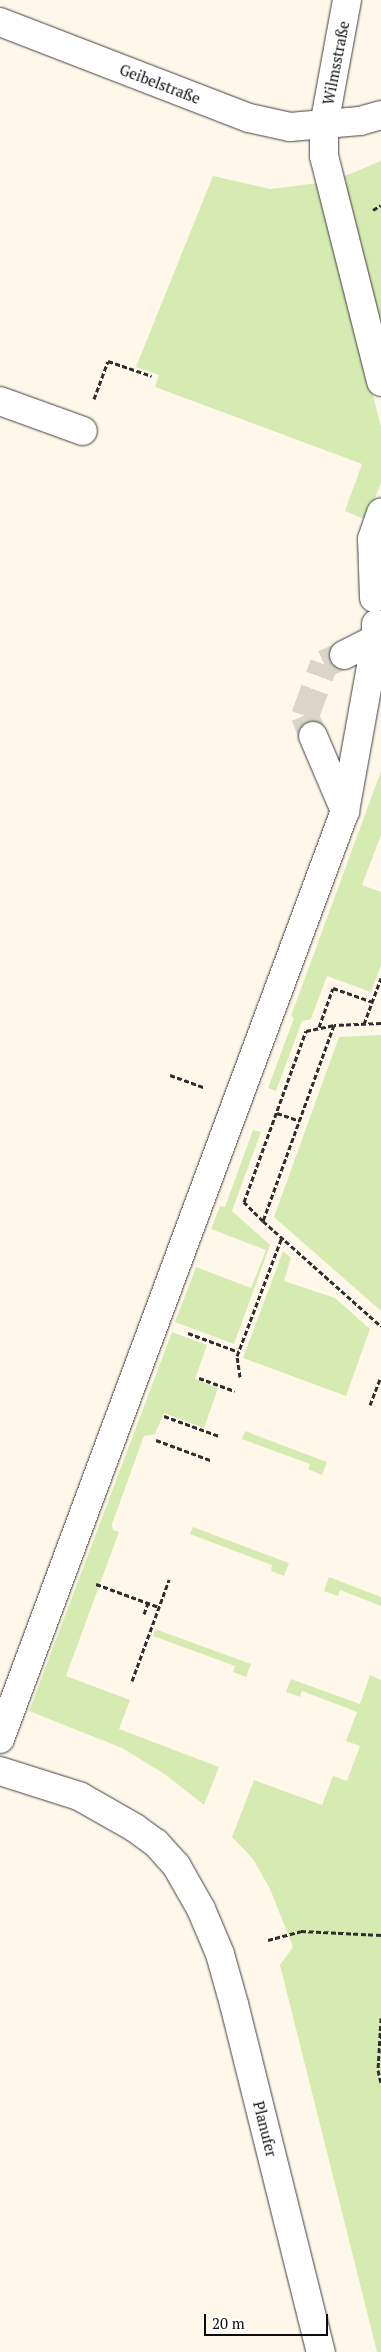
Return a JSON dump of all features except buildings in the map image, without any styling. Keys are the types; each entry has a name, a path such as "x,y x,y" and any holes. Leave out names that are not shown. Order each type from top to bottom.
{"street":[{"name":"Wilmsstraße","path":"347,0 324,125 326,173 381,382"},
{"name":"Geibelstraße","path":"0,22 249,118 290,127 324,125 381,114"},
{"path":"0,401 83,431"},
{"path":"0,1739 345,811 376,620 372,539 381,513"},
{"path":"344,655 376,620"},
{"path":"313,736 345,811"},
{"name":"Planufer","path":"0,1771 79,1796 135,1828 156,1843 176,1864 201,1909 227,1979 321,2352"}],"path":[{"path":"83,431 108,361 152,376"},
{"path":"364,1024 381,978"},
{"path":"318,1028 333,988 373,1002"},
{"path":"381,1024 334,1025 306,1031 244,1202 381,1326"},
{"path":"263,1221 334,1025"},
{"path":"284,1116 300,1121"},
{"path":"240,1377 239,1352 282,1237"},
{"path":"156,1321 239,1352"},
{"path":"199,1378 235,1391"},
{"path":"370,1405 381,1378"},
{"path":"164,1416 219,1436"},
{"path":"156,1440 210,1460"},
{"path":"132,1681 169,1580"},
{"path":"93,1583 159,1607"},
{"path":"144,1614 148,1603"},
{"path":"268,1940 301,1931 381,1935"},
{"path":"381,2018 378,2070 381,2083"}],"green space":[{"path":"381,161 381,339 340,178"},
{"path":"213,176 270,189 319,183 381,427 381,482 367,520 345,511 362,464 155,387 159,375 136,367"},
{"path":"381,771 381,835 362,885 381,892 381,965 371,992 327,976 311,1019 302,1021 276,1091 268,1088 294,1018 291,1016"},
{"path":"381,1035 381,1311 274,1217 339,1037"},
{"path":"253,1130 261,1132 232,1211 270,1245 234,1344 175,1322 196,1267 251,1288 266,1250 211,1229 220,1206 225,1207"},
{"path":"283,1251 291,1258 284,1281 335,1298 370,1329 346,1396 243,1358"},
{"path":"172,1332 207,1345 195,1379 218,1388 204,1428 164,1413 155,1434 144,1436 112,1524 113,1530 119,1532 66,1676 130,1700 119,1729 219,1767 204,1805 166,1775 122,1748 29,1711"},
{"path":"245,1431 327,1462 322,1475 308,1469 310,1464 242,1439"},
{"path":"193,1527 289,1563 284,1576 271,1571 272,1565 190,1534"},
{"path":"329,1577 381,1597 381,1606 340,1590 338,1596 324,1591"},
{"path":"155,1629 251,1664 246,1677 233,1672 235,1666 153,1636"},
{"path":"370,1675 381,1680 381,2352 377,2352 280,1965 293,1947 270,1889 253,1859 232,1837 254,1780 322,1805 333,1776 347,1781 360,1746 346,1741 357,1712 302,1691 300,1697 286,1692 291,1679 360,1704"}],"tunnel":[{"path":"313,736 305,716 324,664 344,655"}]}
